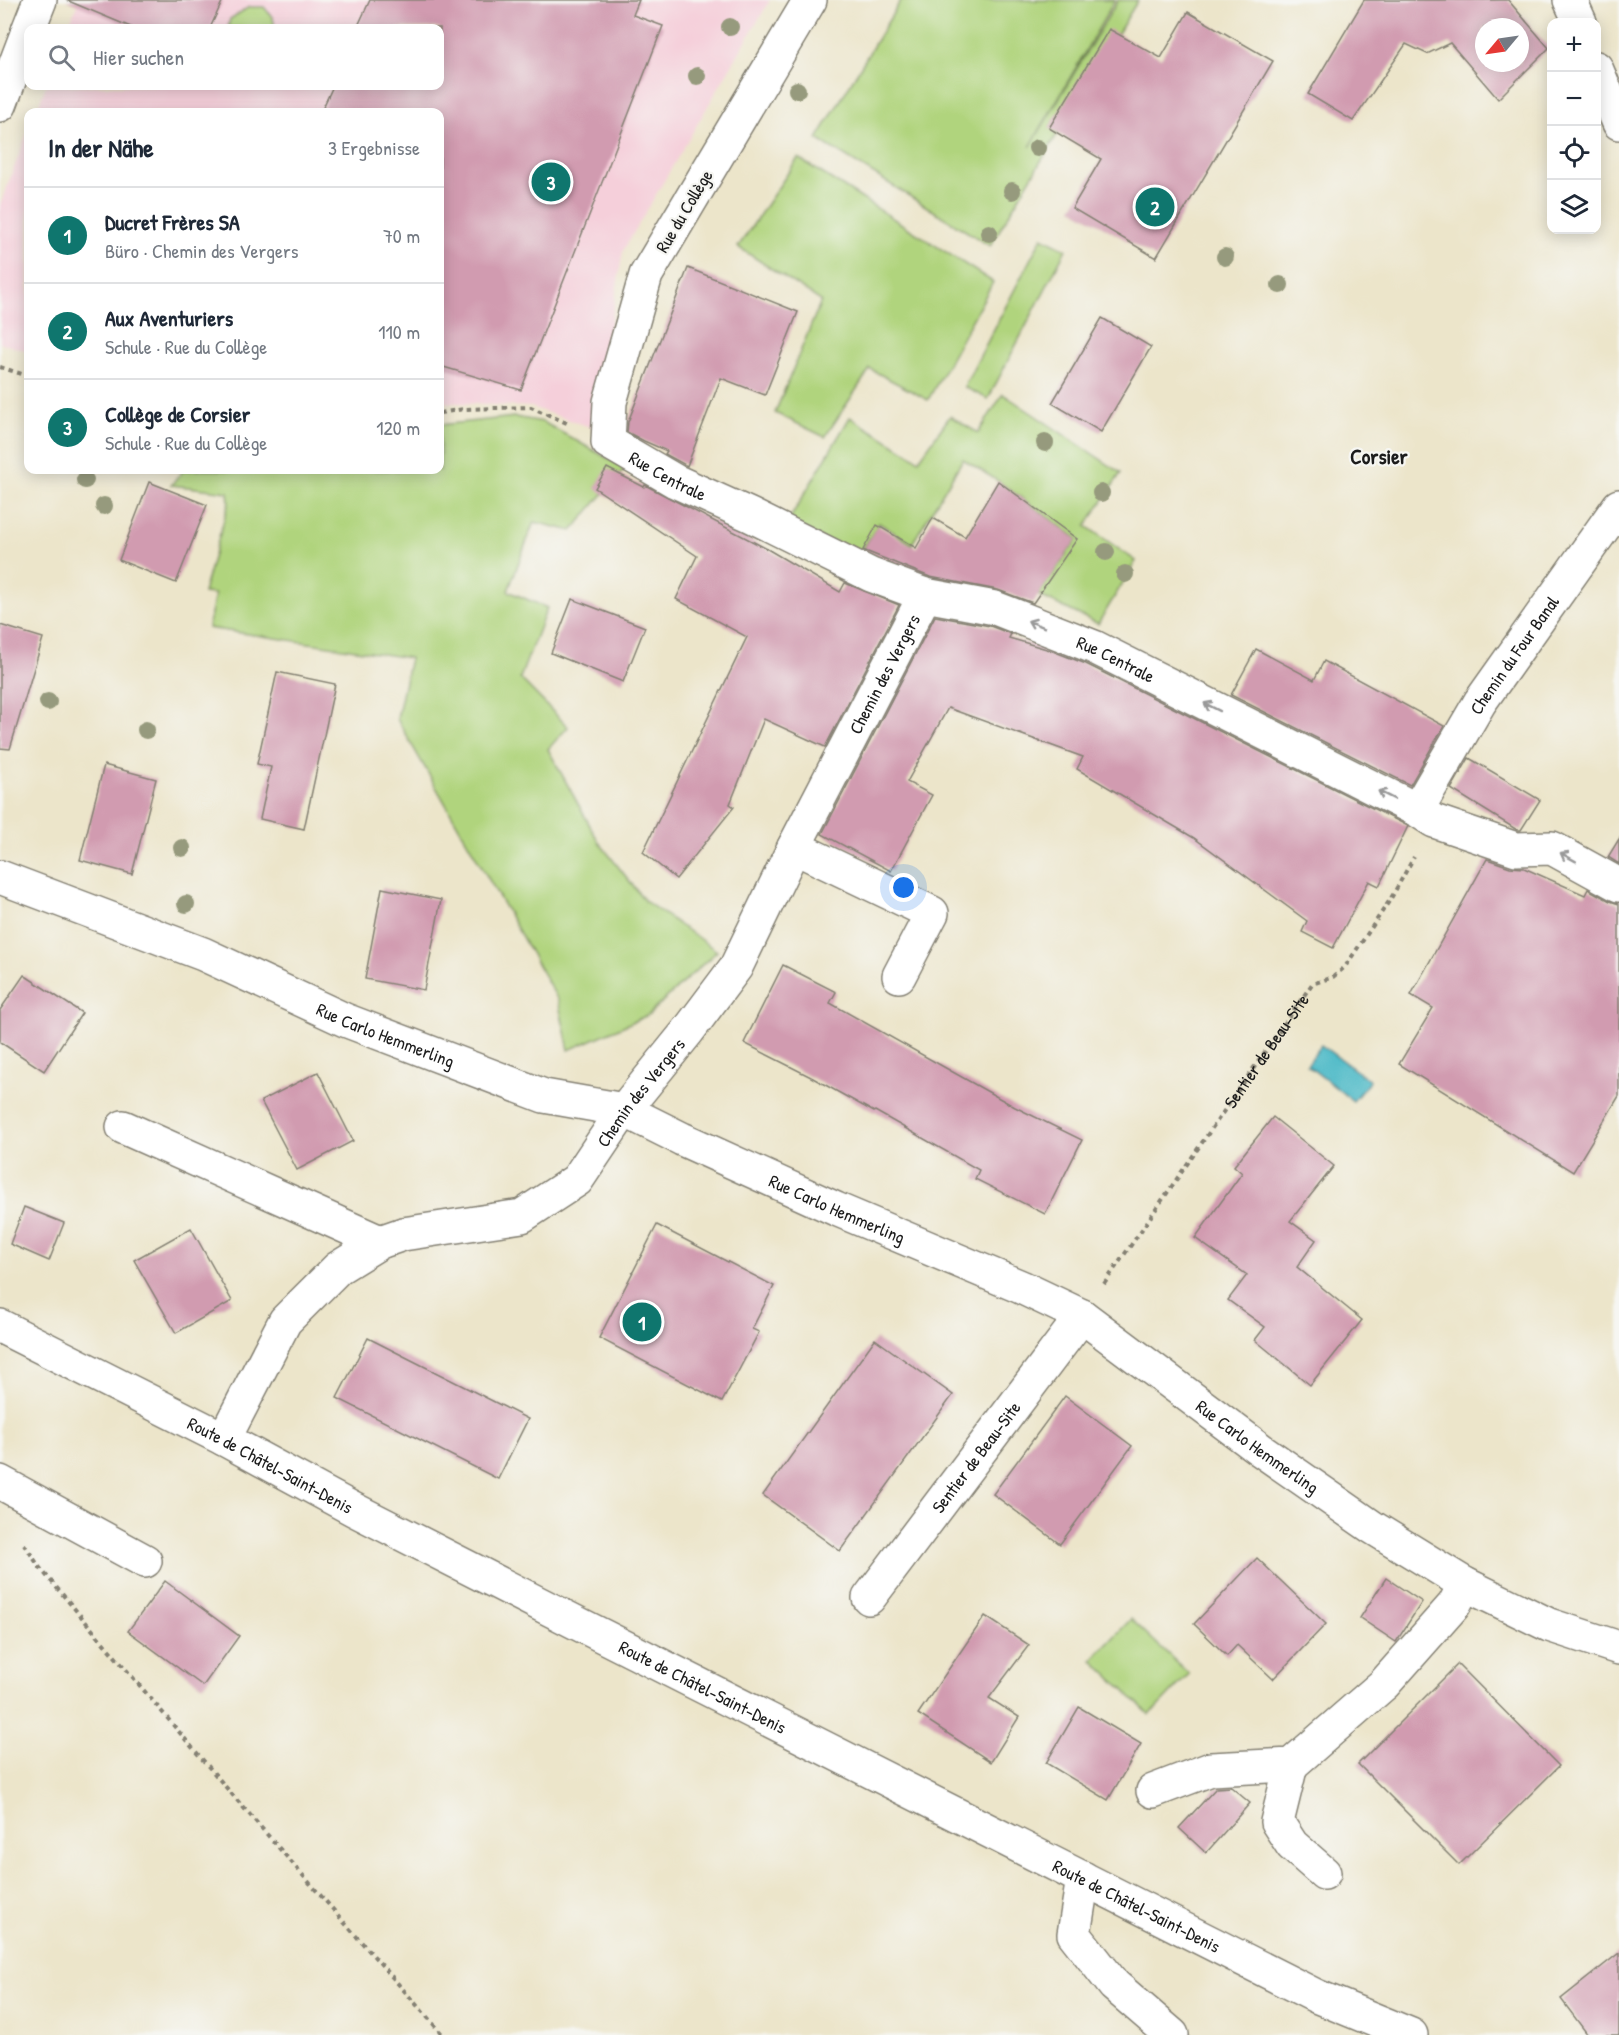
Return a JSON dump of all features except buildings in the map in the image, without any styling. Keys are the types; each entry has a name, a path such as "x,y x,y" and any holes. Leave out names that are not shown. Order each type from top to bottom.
{"street":[{"path":"31,24 40,0"},
{"name":"Rue du Collège","path":"608,442 610,402 646,275 810,0"},
{"path":"1570,0 1578,18"},
{"path":"0,105 24,43"},
{"path":"1598,72 1619,123"},
{"name":"Rue Centrale","path":"608,442 675,481 871,575 925,595 995,608 1094,647 1426,816 1516,849 1552,848 1619,885"},
{"name":"Chemin du Four Banal","path":"1426,816 1479,702 1619,506"},
{"name":"Chemin des Vergers","path":"224,1439 285,1321 338,1268 380,1242 403,1234 522,1216 577,1180 624,1110 736,967 794,847 925,595"},
{"path":"794,847 932,914 899,976"},
{"name":"Rue Carlo Hemmerling","path":"0,877 203,954 345,1020 544,1096 624,1110 836,1209 1021,1287 1082,1316 1270,1456 1372,1527 1465,1584 1549,1626 1619,1648"},
{"path":"123,1127 380,1242"},
{"name":"Sentier de Beau-Site","path":"869,1598 1082,1316"},
{"name":"Route de Châtel-Saint-Denis","path":"0,1326 224,1439 374,1520 1316,1996 1411,2035"},
{"path":"0,1482 146,1561"},
{"path":"1324,1874 1292,1845 1277,1822 1291,1766 1384,1684 1454,1605 1465,1584"},
{"path":"1153,1791 1211,1769 1291,1766"},
{"path":"1083,1878 1074,1934 1114,1985 1172,2035"}],"path":[{"path":"0,367 24,375"},
{"path":"444,412 464,409 531,407 608,442"},
{"name":"Sentier de Beau-Site","path":"1100,1289 1312,984 1333,977 1345,967 1390,900 1426,816"},
{"path":"23,1541 40,1568 221,1781 443,2035"}],"shaded area":[{"path":"79,0 770,0 623,251 593,428 531,407 444,402 444,108 38,108 44,90 444,90 444,24 70,24"},
{"path":"24,142 24,350 0,343 0,205"}],"green space":[{"path":"901,0 1115,0 1030,147 1118,0 1138,0 990,246 817,139"},
{"path":"249,7 264,7 273,18 274,24 229,24 230,19"},
{"path":"798,158 993,282 928,400 870,369 825,437 775,413 821,301 738,247"},
{"path":"1042,237 1066,249 988,399 964,387"},
{"path":"1003,394 1121,473 1086,526 1136,561 1098,624 1038,595 1077,539 998,481 963,459 912,544 879,523 857,559 789,520 850,417 919,460 950,416 978,433"},
{"path":"515,417 543,422 625,468 572,531 534,522 508,591 547,608 520,678 568,727 548,749 599,842 645,901 717,951 648,1015 569,1050 558,1000 397,719 410,658 208,628 215,594 203,593 229,502 228,492 171,485 181,474 444,474 444,425"},
{"path":"1131,1619 1189,1674 1150,1715 1092,1660"}],"water":[{"path":"1321,1045 1370,1081 1353,1101 1307,1065"}],"place":[{"name":"Collège de Corsier","path":"551,182"},
{"name":"Aux Aventuriers","path":"1155,207"},
{"name":"Ducret Frères SA","path":"642,1322"}],"district":[{"name":"Corsier","path":"1379,456"}]}
